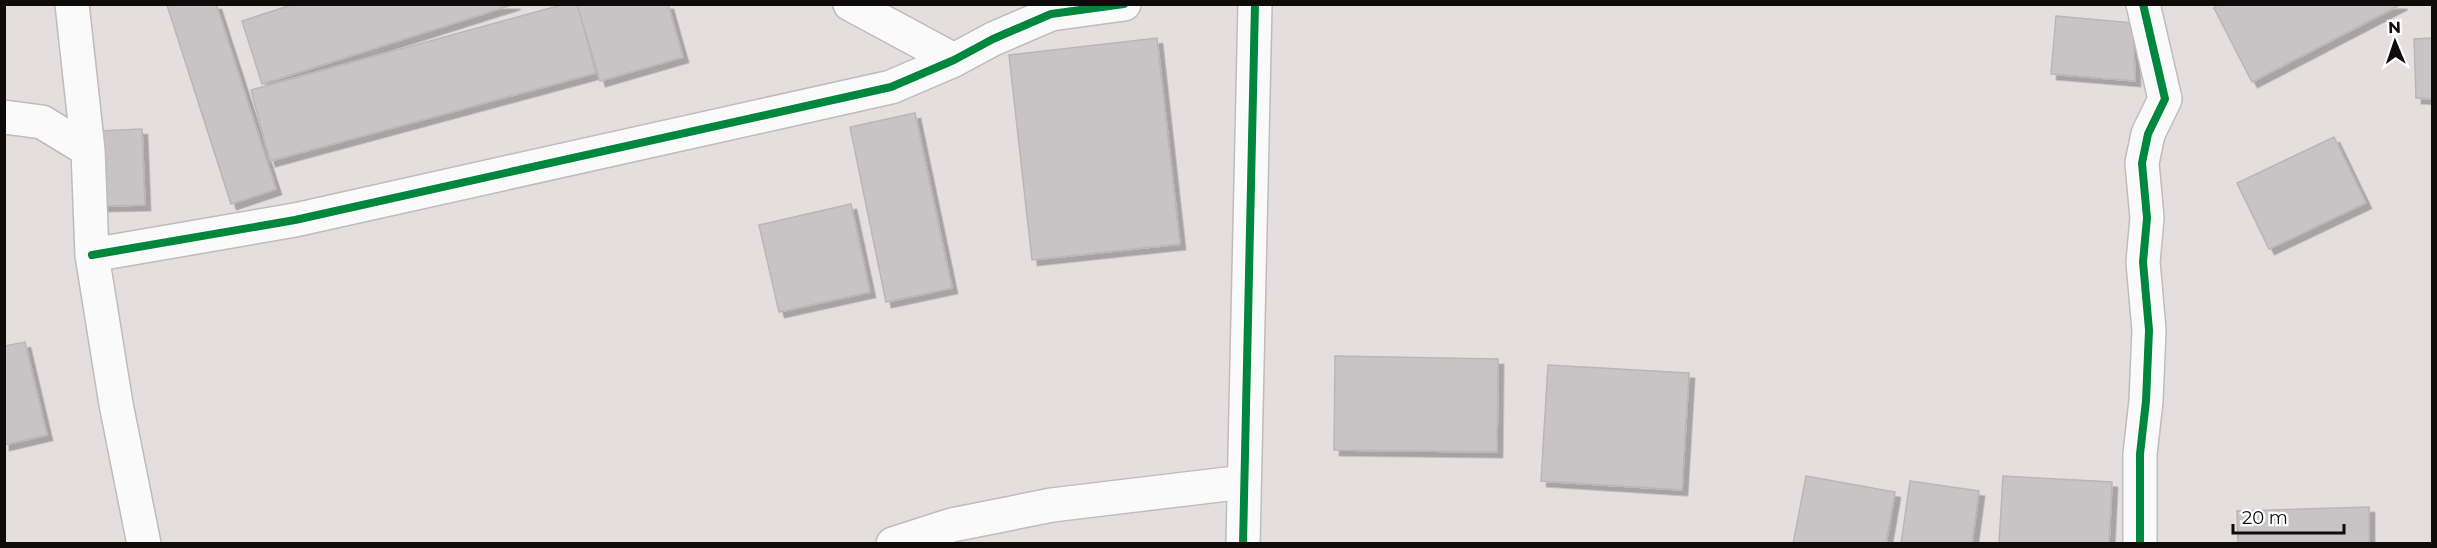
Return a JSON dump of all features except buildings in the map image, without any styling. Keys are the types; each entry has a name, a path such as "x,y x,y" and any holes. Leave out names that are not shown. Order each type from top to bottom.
{"street":[{"path":"72,4 88,150 92,255 116,404 144,543"},
{"path":"850,4 954,60"},
{"path":"92,255 295,220 891,87 1051,14 1124,4"},
{"path":"1243,543 1255,4"},
{"path":"2140,543 2140,454 2146,400 2149,330 2143,262 2147,218 2142,163 2148,134 2165,99 2143,4"},
{"path":"4,117 42,122 88,150"},
{"path":"893,543 952,525 1052,505 1244,483"}],"cycle path":[{"path":"92,255 295,220 891,87 1051,14 1124,4"},
{"path":"1243,544 1255,4"},
{"path":"2140,544 2140,454 2146,401 2149,330 2143,262 2147,218 2142,163 2148,134 2165,99 2143,4"}]}
